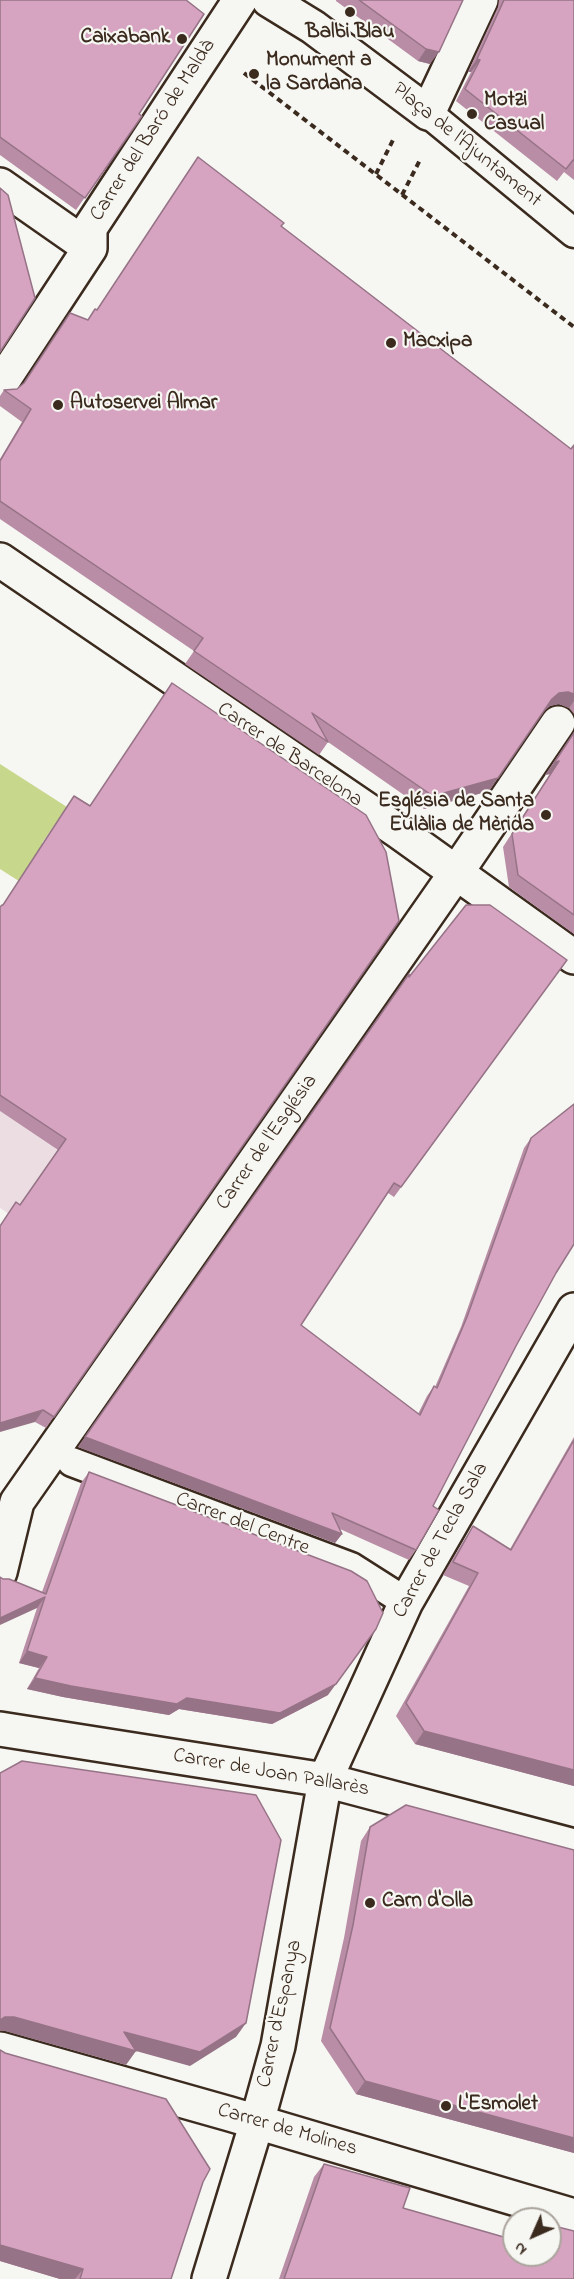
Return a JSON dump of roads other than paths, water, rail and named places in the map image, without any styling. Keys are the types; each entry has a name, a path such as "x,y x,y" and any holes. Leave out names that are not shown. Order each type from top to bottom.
{"street":[{"name":"Carrer del Baró de Maldà","path":"0,385 90,248 90,228 240,0"},
{"name":"Plaça de l'Ajuntament","path":"269,0 313,27 428,113 574,233"},
{"path":"428,113 481,0"},
{"path":"0,185 90,248"},
{"name":"Carrer de Barcelona","path":"0,560 388,824 574,957"},
{"name":"Carrer de l'Església","path":"0,1572 8,1493 456,873 558,723"},
{"name":"Carrer de Tecla Sala","path":"325,1780 405,1602 574,1310"},
{"name":"Carrer del Centre","path":"72,1462 351,1567 405,1602"},
{"name":"Carrer de Joan Pallarès","path":"0,1729 325,1780 574,1846"},
{"name":"Carrer d'Espanya","path":"209,2279 278,2046 325,1780"},
{"name":"Carrer de Molines","path":"0,2049 574,2216"}],"place":[{"name":"Balbi Blau","path":"350,12"},
{"name":"Caixabank","path":"182,39"},
{"name":"Monument a la Sardana","path":"254,74"},
{"name":"Motzi Casual","path":"472,114"},
{"name":"Macxipa","path":"391,343"},
{"name":"Autoservei Almar","path":"58,405"},
{"name":"Església de Santa Eulàlia de Mèrida","path":"546,815"},
{"name":"Carn d'Olla","path":"370,1903"},
{"name":"L'Esmolet","path":"446,2106"}]}
